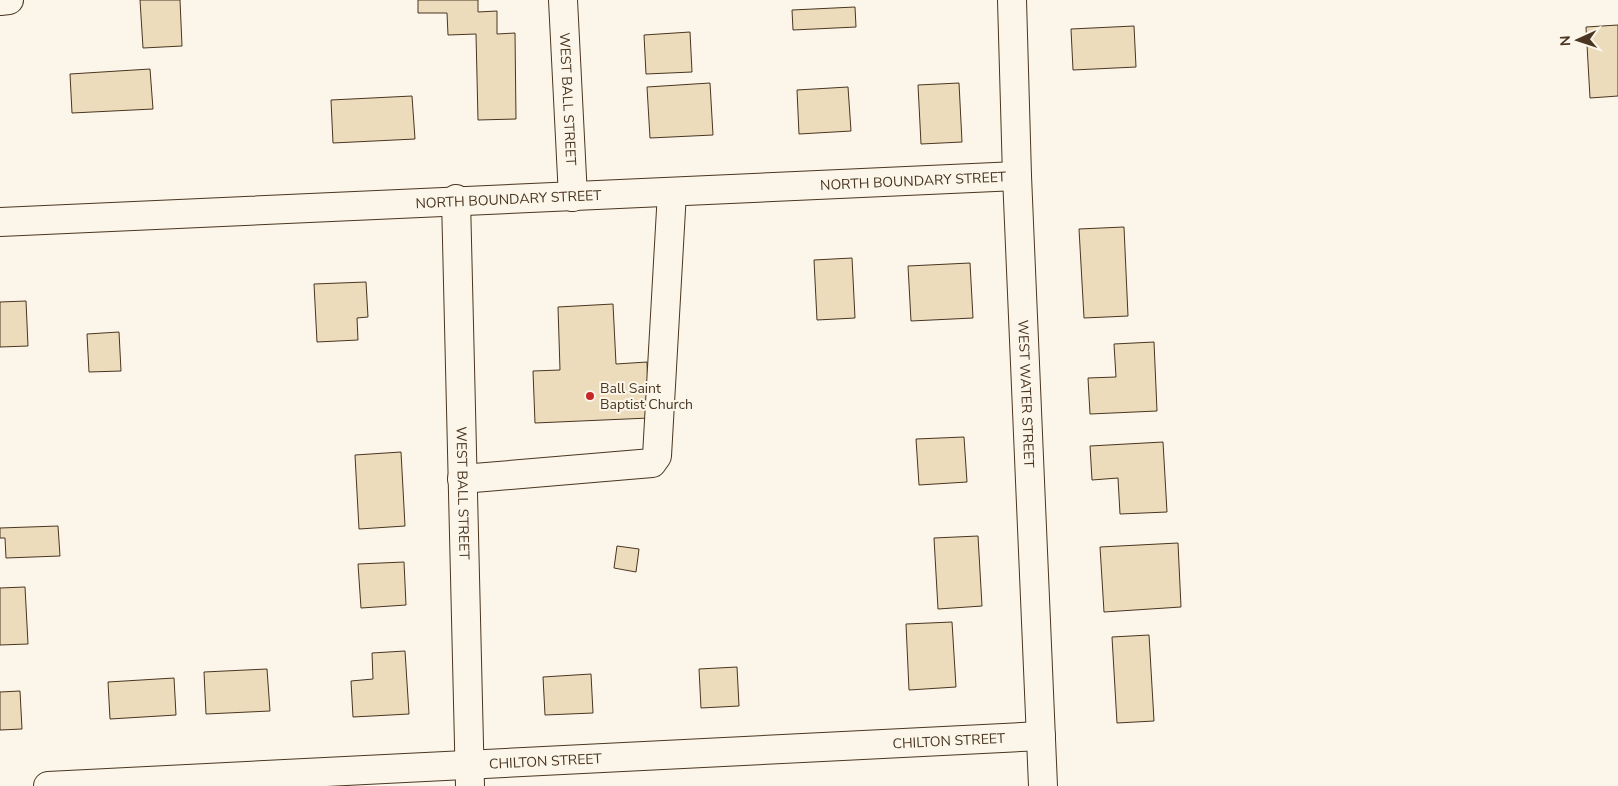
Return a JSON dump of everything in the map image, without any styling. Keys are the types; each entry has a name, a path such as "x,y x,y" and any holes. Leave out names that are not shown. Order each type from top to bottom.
{"street":[{"path":"0,0 9,0"},
{"name":"WEST BALL STREET","path":"563,0 573,197"},
{"name":"WEST WATER STREET","path":"1012,0 1017,176 1043,786"},
{"name":"NORTH BOUNDARY STREET","path":"0,222 1017,176"},
{"path":"462,479 652,463 657,456 672,192"},
{"name":"WEST BALL STREET","path":"456,200 470,775"},
{"name":"CHILTON STREET","path":"48,786 470,775 1041,736"}],"building":[{"path":"140,0 180,0 182,46 143,48"},
{"path":"418,0 478,0 478,12 497,11 497,34 515,33 516,119 478,120 476,34 448,35 447,13 418,13"},
{"path":"855,7 856,27 793,30 792,10"},
{"path":"1618,25 1618,96 1590,98 1586,27"},
{"path":"1134,26 1136,67 1073,70 1071,29"},
{"path":"690,32 692,72 646,74 644,35"},
{"path":"150,69 153,109 72,113 70,74"},
{"path":"710,83 713,135 650,138 647,87"},
{"path":"959,83 962,142 921,144 918,85"},
{"path":"848,87 851,131 799,134 797,90"},
{"path":"412,96 415,139 333,143 331,100"},
{"path":"1124,227 1128,316 1084,318 1079,229"},
{"path":"852,258 855,318 817,320 814,260"},
{"path":"970,263 973,318 911,321 908,266"},
{"path":"366,282 368,317 357,318 358,340 317,342 314,284"},
{"path":"26,301 28,346 0,347 0,302"},
{"path":"613,304 616,364 647,362 649,418 535,423 533,371 560,370 558,307"},
{"path":"119,332 121,371 89,372 87,334"},
{"path":"1154,342 1157,411 1090,414 1088,378 1116,377 1114,344"},
{"path":"964,437 967,482 919,485 916,439"},
{"path":"1163,442 1167,512 1120,514 1118,478 1092,480 1090,446"},
{"path":"401,452 405,526 359,529 355,455"},
{"path":"58,526 60,556 6,558 5,538 0,538 0,528"},
{"path":"978,536 982,606 938,609 934,538"},
{"path":"1178,543 1181,607 1104,612 1100,547"},
{"path":"617,546 639,549 636,572 614,568"},
{"path":"404,562 406,605 361,608 358,564"},
{"path":"25,587 28,644 0,645 0,588"},
{"path":"952,622 956,687 909,690 906,624"},
{"path":"1149,635 1154,721 1117,723 1112,637"},
{"path":"405,651 409,714 353,717 351,681 373,679 372,653"},
{"path":"737,667 739,706 701,708 699,669"},
{"path":"267,669 270,711 206,714 204,672"},
{"path":"591,674 593,713 545,715 543,677"},
{"path":"174,678 176,715 110,719 108,682"},
{"path":"20,691 22,729 0,730 0,692"}],"place":[{"name":"Ball Saint Baptist Church","path":"590,396"}]}
